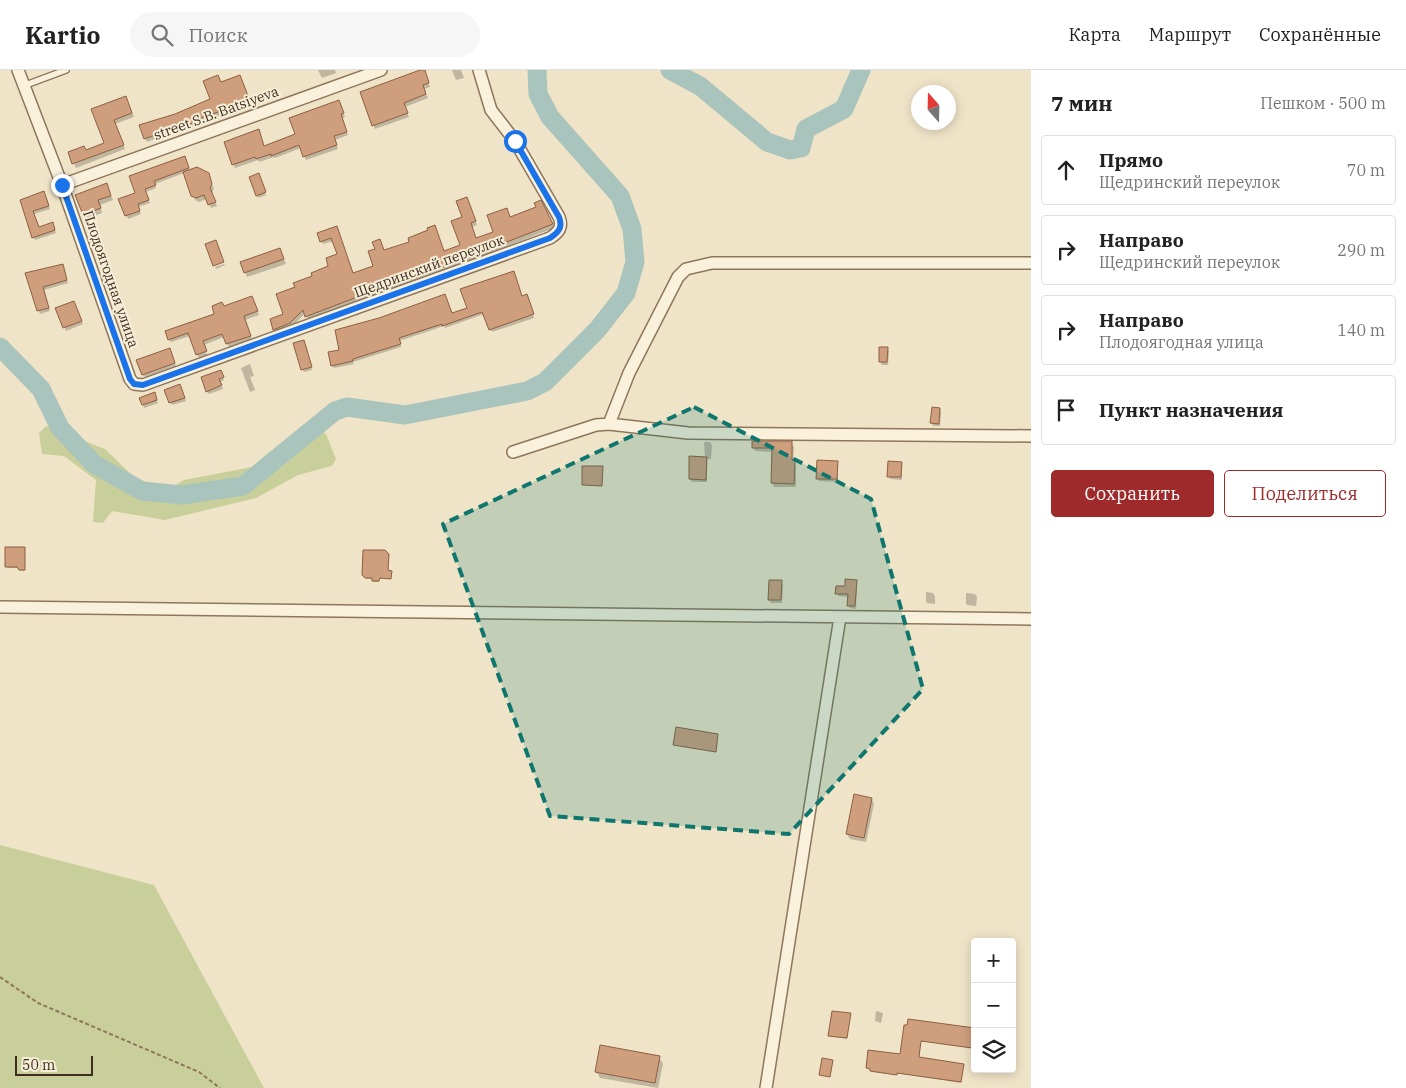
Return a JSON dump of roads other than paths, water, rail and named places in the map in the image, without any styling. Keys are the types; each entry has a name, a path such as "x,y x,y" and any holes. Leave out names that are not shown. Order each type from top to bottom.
{"street":[{"name":"Плодоягодная улица","path":"18,70 62,185 130,379 134,384"},
{"name":"street S.B. Batsiyeva","path":"62,185 381,70"},
{"name":"Щедринский переулок","path":"134,384 143,385 550,238 556,234 562,223 515,141 491,110 479,70"},
{"path":"609,424 629,373 678,277 686,269 712,263 1031,263"},
{"path":"513,452 596,425 609,424 688,433 1031,436"},
{"path":"0,607 1031,619"},
{"path":"766,1088 840,617"}],"lane":[{"path":"23,86 66,70"}],"waterway":[{"path":"0,347 41,389 60,428 94,464 142,491 182,495 243,486 335,411 347,407 405,415 527,391 545,382 598,329 626,293 635,262 632,229 620,196 550,117 538,94 537,70"},
{"path":"670,70 700,86 767,142 790,150 801,148 806,129 844,109 861,70"}]}
